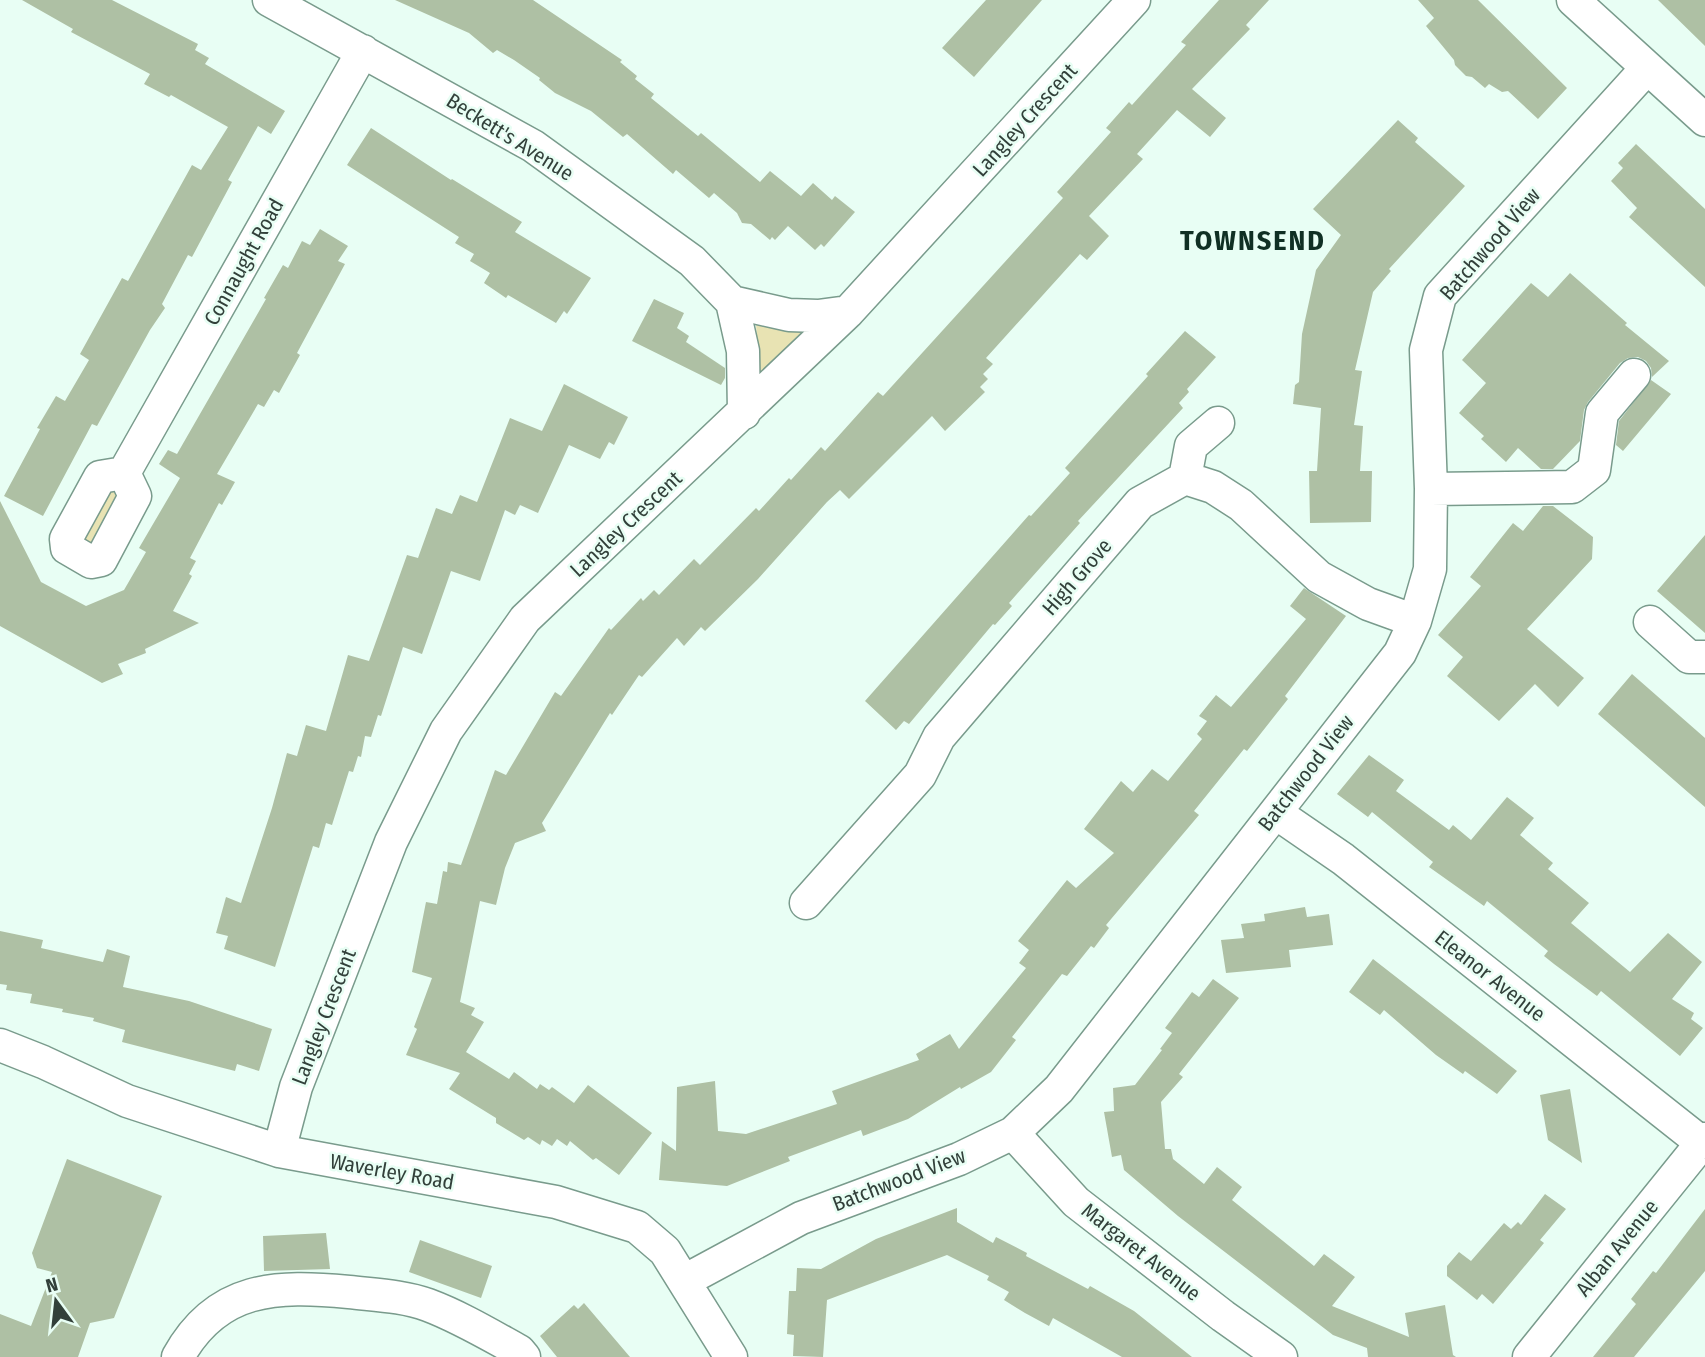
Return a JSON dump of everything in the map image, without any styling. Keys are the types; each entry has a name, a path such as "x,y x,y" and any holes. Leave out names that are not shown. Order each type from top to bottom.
{"street":[{"name":"Beckett's Avenue","path":"269,0 533,146 692,261 732,302"},
{"name":"Langley Crescent","path":"279,1151 296,1087 391,842 446,731 525,619 848,312 1134,0"},
{"path":"1573,0 1705,120"},
{"name":"Connaught Road","path":"124,473 363,51"},
{"name":"Batchwood View","path":"686,1280 801,1218 958,1159 1013,1133 1059,1089 1400,653 1415,621 1430,569 1431,489 1426,350 1440,296 1647,68"},
{"path":"744,413 743,351 732,302 789,315 818,316 848,312"},
{"path":"1431,489 1572,487 1594,470 1602,413 1634,374"},
{"path":"1218,423 1191,446 1185,478 1213,487 1241,505 1319,577 1368,604 1415,621"},
{"name":"High Grove","path":"806,903 920,775 939,737 1140,503 1185,478"},
{"path":"1650,622 1689,657 1705,657"},
{"name":"Eleanor Avenue","path":"1276,813 1343,859 1703,1141"},
{"name":"Waverley Road","path":"0,1045 127,1101 279,1151 556,1202 637,1227 666,1251 731,1357"},
{"name":"Margaret Avenue","path":"1013,1133 1076,1202 1223,1316 1281,1357"},
{"name":"Alban Avenue","path":"1529,1357 1703,1141"},
{"path":"178,1357 196,1329 224,1307 261,1293 303,1288 388,1296 428,1305 475,1327 524,1357"}],"shaded area":[{"path":"756,323 811,332 759,380"},
{"path":"101,480 132,495 97,556 72,546"}],"building":[{"path":"22,0 112,0 198,44 195,50 209,58 205,64 285,111 271,134 258,126 228,180 232,182 192,257 188,255 162,304 165,308 97,426 92,424 43,516 4,496 56,396 65,401 89,360 80,354 122,278 128,281 192,165 201,170 228,127 171,95 169,97 144,84 150,74 71,32 73,29"},
{"path":"395,0 533,0 622,60 620,62 637,76 635,79 654,94 651,98 698,136 701,133 760,182 770,171 801,196 813,183 832,200 835,196 855,212 824,247 821,244 815,250 788,226 775,240 772,237 770,240 751,224 742,223 737,213 714,193 709,198 676,170 673,174 627,134 623,137 591,111 555,93 539,80 540,78 514,60 497,50 493,53 469,33"},
{"path":"986,0 1042,0 974,77 942,48"},
{"path":"1219,0 1269,0 1246,25 1250,29 1192,89 1226,118 1210,137 1177,110 1137,154 1143,159 1089,216 1109,236 1087,260 1080,254 986,358 993,364 983,374 988,379 980,387 985,392 945,431 932,416 849,499 840,490 758,579 705,631 701,627 684,646 677,638 642,677 639,675 612,715 610,713 542,823 546,831 515,843 505,868 496,905 480,901 460,1002 475,1008 471,1015 484,1022 466,1052 509,1079 514,1072 537,1089 540,1084 549,1090 552,1087 574,1103 588,1085 652,1133 619,1175 596,1158 593,1160 570,1141 567,1146 557,1139 552,1146 542,1140 540,1145 528,1137 524,1140 496,1123 496,1118 449,1089 460,1073 406,1055 417,1029 414,1027 432,978 412,972 426,902 437,904 443,871 447,872 448,862 461,865 495,770 506,775 555,692 561,696 609,628 611,630 641,598 643,601 654,590 659,595 694,559 700,565 756,508 759,511 789,478 791,480 821,447 825,451 878,392 883,396 1063,198 1057,192 1111,132 1106,128 1129,102 1132,105 1186,45 1181,42"},
{"path":"1418,0 1478,0 1567,88 1538,119 1508,91 1502,92 1489,84 1485,88 1455,65 1454,60 1426,26 1434,18"},
{"path":"1658,0 1705,0 1705,46"},
{"path":"1398,120 1418,138 1415,142 1465,186 1389,269 1391,271 1373,292 1355,370 1362,371 1354,425 1363,426 1360,471 1372,471 1371,522 1310,523 1309,471 1317,471 1321,408 1293,404 1295,385 1299,382 1302,334 1316,270 1341,235 1313,209"},
{"path":"371,128 522,222 515,232 591,278 567,314 564,311 556,323 508,295 506,298 484,283 490,273 470,261 474,254 455,243 459,237 347,165"},
{"path":"1636,144 1705,209 1705,287 1629,217 1637,208 1611,181 1623,168 1618,163"},
{"path":"320,229 348,246 338,261 345,264 297,353 300,355 279,393 274,390 264,407 258,404 217,474 235,482 222,505 219,503 190,558 196,561 189,574 192,576 173,611 199,623 145,649 146,653 118,664 123,674 102,683 0,626 0,501 41,582 86,606 124,590 146,552 139,548 180,478 159,464 168,450 177,454 283,265 288,268 302,241 310,245"},
{"path":"1570,273 1627,323 1625,325 1669,361 1652,377 1651,368 1646,361 1638,357 1628,358 1620,363 1588,402 1584,410 1580,441 1553,469 1541,469 1518,448 1506,462 1481,439 1484,436 1459,413 1486,383 1462,360 1531,283 1548,297"},
{"path":"654,299 684,313 677,328 689,336 686,342 725,368 725,378 721,385 632,341"},
{"path":"1185,331 1216,357 1187,389 1189,392 1179,403 1183,408 1078,521 1080,523 1009,603 1012,606 995,625 993,624 909,724 904,721 896,730 865,701 1029,515 1031,516 1070,473 1065,468"},
{"path":"1651,380 1671,394 1623,451 1616,445 1619,421"},
{"path":"564,384 628,417 614,445 609,442 600,459 569,445 538,513 520,505 515,515 505,510 480,581 451,571 422,654 403,647 381,716 378,715 371,737 365,736 361,757 358,756 353,772 349,771 332,825 326,823 319,848 313,846 275,967 224,949 228,936 216,933 226,897 241,903 287,753 297,756 306,725 326,731 348,655 369,661 407,555 418,558 436,508 452,514 460,495 477,502 510,418 542,431"},
{"path":"1543,506 1553,506 1593,537 1592,559 1527,629 1584,678 1558,707 1535,684 1499,721 1447,676 1463,657 1438,635 1481,586 1470,577 1513,523 1523,531"},
{"path":"1705,535 1705,633 1657,591"},
{"path":"1304,588 1346,616 1285,696 1288,699 1194,811 1199,815 1106,925 1109,928 1094,948 1091,946 1067,976 1062,974 1012,1037 1016,1040 991,1072 961,1089 960,1087 908,1119 863,1136 861,1130 788,1157 790,1161 727,1186 659,1180 662,1141 676,1151 677,1087 715,1081 718,1131 746,1134 837,1104 832,1091 919,1060 916,1054 950,1034 959,1049 1026,968 1019,963 1029,950 1018,941 1067,880 1076,888 1114,853 1084,829 1121,781 1133,792 1152,769 1168,781 1202,739 1197,734 1207,721 1199,716 1216,695 1231,707 1306,619 1290,606"},
{"path":"1632,674 1705,738 1705,807 1598,714"},
{"path":"1369,755 1404,780 1396,791 1449,830 1453,825 1471,840 1507,797 1534,818 1520,835 1553,863 1548,869 1589,903 1571,923 1630,972 1668,933 1702,962 1672,999 1694,1013 1691,1019 1703,1028 1680,1056 1601,991 1597,996 1544,956 1548,951 1487,901 1484,906 1429,867 1433,862 1372,812 1368,817 1337,794"},
{"path":"1305,907 1307,917 1329,914 1333,945 1289,950 1291,967 1226,973 1221,940 1244,938 1241,924 1265,921 1264,914"},
{"path":"0,931 43,940 41,948 103,962 107,949 130,956 123,987 189,1001 272,1029 259,1071 237,1064 235,1071 122,1042 125,1030 93,1021 94,1018 62,1012 63,1009 30,1003 32,994 6,990 7,985 0,984"},
{"path":"1373,959 1517,1071 1497,1094 1465,1071 1463,1074 1436,1055 1384,1010 1380,1015 1349,992"},
{"path":"1213,979 1239,998 1179,1074 1183,1077 1161,1102 1165,1149 1171,1149 1173,1159 1204,1184 1217,1167 1242,1187 1232,1200 1314,1266 1324,1254 1355,1277 1332,1306 1409,1337 1405,1313 1445,1305 1453,1355 1456,1357 1368,1357 1367,1348 1333,1335 1178,1216 1124,1170 1121,1155 1112,1157 1104,1112 1114,1111 1113,1088 1135,1085 1172,1033 1165,1028 1192,992 1199,997"},
{"path":"1570,1089 1582,1163 1548,1140 1540,1095"},
{"path":"67,1159 162,1196 114,1318 90,1323 78,1357 0,1357 0,1314 31,1326 52,1272 37,1268 32,1253"},
{"path":"1545,1194 1566,1209 1540,1240 1544,1243 1493,1304 1482,1294 1477,1300 1447,1276 1447,1266 1459,1252 1471,1261 1504,1223 1511,1229 1518,1222 1521,1225"},
{"path":"957,1208 957,1222 993,1243 996,1237 1027,1253 1026,1256 1088,1289 1090,1286 1134,1311 1192,1357 1122,1357 1053,1318 1049,1326 1025,1313 1004,1300 1009,1292 987,1280 989,1276 947,1255 827,1300 823,1357 793,1356 794,1335 787,1334 789,1291 796,1291 797,1268 821,1269 876,1239"},
{"path":"1705,1209 1705,1271 1634,1357 1593,1357 1636,1304 1631,1299 1653,1271 1656,1273"},
{"path":"326,1233 330,1269 264,1271 263,1236"},
{"path":"420,1240 492,1266 481,1298 409,1272"},
{"path":"584,1303 630,1357 557,1357 540,1336 574,1305 578,1309"}],"district":[{"name":"TOWNSEND","path":"1253,240"}]}
